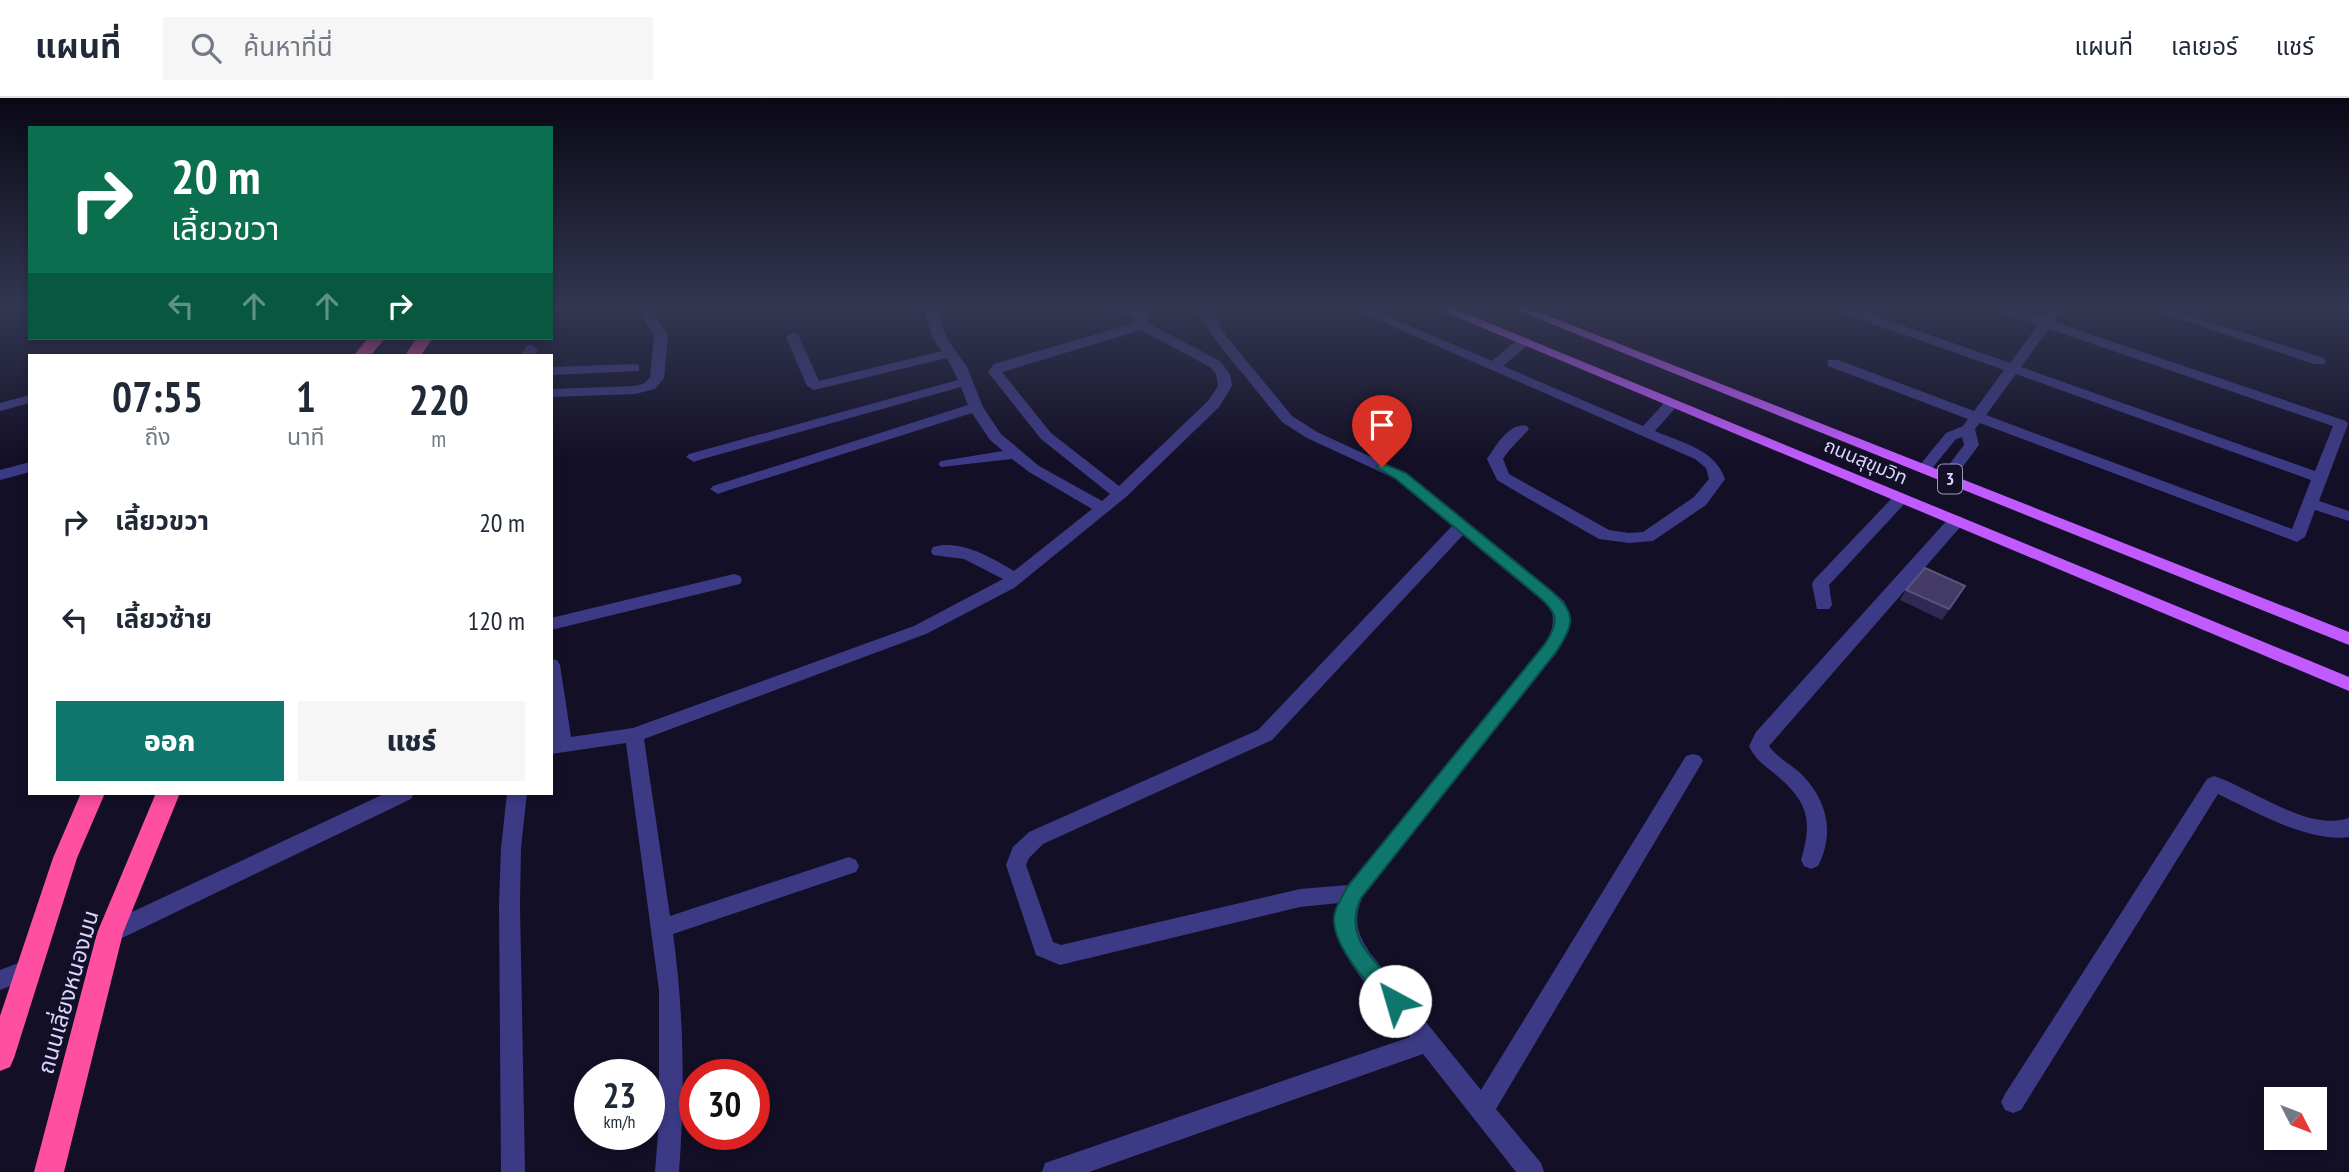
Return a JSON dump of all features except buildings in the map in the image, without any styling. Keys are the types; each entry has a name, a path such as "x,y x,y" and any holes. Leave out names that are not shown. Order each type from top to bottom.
{"highway":[{"name":"ถนนเลี่ยงหนองมน","path":"0,1058 65,858 92,795"},
{"name":"ถนนเลี่ยงหนองมน","path":"49,1172 110,933 168,795"}],"main road":[{"name":"ถนนสุขุมวิท","path":"1567,359 2349,684"},
{"name":"ถนนสุขุมวิท","path":"1649,359 2349,639"}],"street":[{"path":"553,393 635,390 650,386 657,378 659,359"},
{"path":"802,359 814,386 925,359"},
{"path":"954,359 976,407 995,437 1034,469 1103,509"},
{"path":"1021,359 999,367 995,372 1046,436 1119,494"},
{"path":"553,692 557,745 634,735 920,630 1015,579 1119,494 1214,404 1225,386 1223,374 1208,359"},
{"path":"1238,359 1287,419 1312,435 1401,476 1558,605 1564,618 1561,632 1354,893 1343,916 1347,935 1362,960 1532,1172"},
{"path":"1477,359 1700,456 1713,466 1717,480 1700,500 1647,537 1605,535 1503,477 1495,459 1506,442 1522,429"},
{"path":"1493,366 1502,359"},
{"path":"1990,359 2320,478"},
{"path":"1924,468 1951,436 1972,423 2019,359"},
{"path":"1833,363 1972,423 2297,537 2341,424 2151,359"},
{"path":"2313,359 2319,361"},
{"path":"553,371 634,368"},
{"path":"694,457 965,382"},
{"path":"0,407 28,400"},
{"path":"1646,432 1672,403"},
{"path":"718,489 976,407"},
{"path":"1947,478 1972,444 1972,423"},
{"path":"946,464 1015,454"},
{"path":"0,474 28,467"},
{"path":"1823,605 1820,584 1901,498"},
{"path":"2310,503 2349,516"},
{"path":"1811,860 1819,832 1814,809 1800,784 1762,753 1759,746 1763,737 1956,521"},
{"path":"1354,893 1300,898 1060,955 1044,948 1016,865 1020,853 1036,838 1265,734 1461,527"},
{"path":"939,551 968,553 1015,579"},
{"path":"553,624 734,580"},
{"path":"634,735 670,990 671,1120 667,1172"},
{"path":"1482,1110 1693,761"},
{"path":"2013,1102 2214,784 2292,820 2323,829 2346,830 2349,826"},
{"path":"110,933 400,795"},
{"path":"513,1172 508,1045 509,921 512,824 517,795"},
{"path":"662,928 849,866"},
{"path":"0,980 29,970"},
{"path":"1054,1172 1428,1042"}],"route":[{"path":"1382,467 1401,476 1544,592 1558,605 1564,618 1561,632 1550,648 1354,893 1343,916 1347,935 1362,960 1395,1001"}]}
